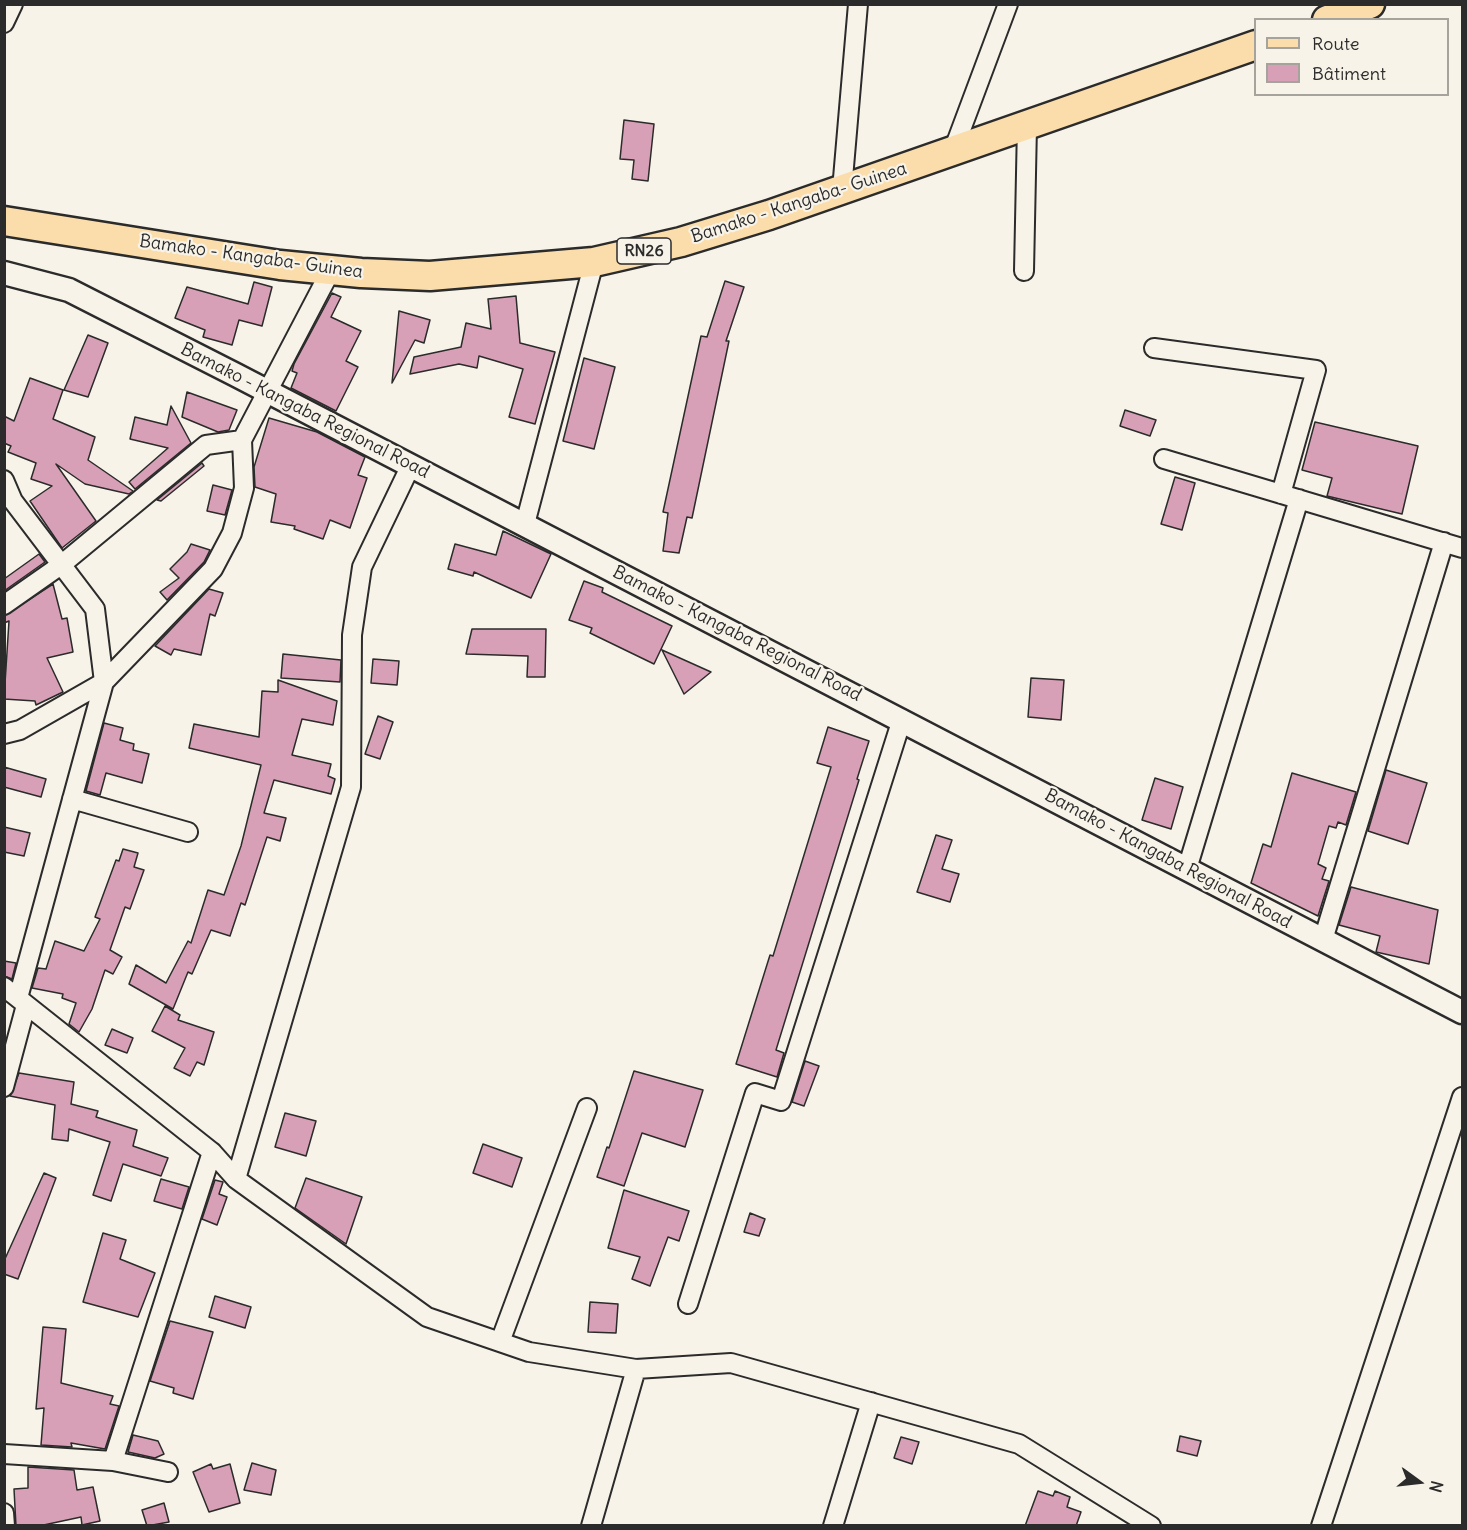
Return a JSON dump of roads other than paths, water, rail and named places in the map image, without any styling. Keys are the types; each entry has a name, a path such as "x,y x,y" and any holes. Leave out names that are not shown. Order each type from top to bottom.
{"main road":[{"path":"1332,18 1370,4"},
{"name":"Bamako - Kangaba- Guinea","path":"4,220 280,265 331,270 429,276 594,262 681,242 842,190 1254,46"}],"street":[{"path":"4,22 13,4"},
{"path":"842,190 858,4"},
{"path":"1001,25 1003,4"},
{"path":"953,152 1008,4"},
{"path":"1024,271 1028,125"},
{"path":"525,524 594,262"},
{"path":"4,734 20,730 104,682 213,569 232,533 244,488 242,440 331,270"},
{"name":"Bamako - Kangaba Regional Road","path":"4,273 69,290 902,719 1462,1012"},
{"path":"1154,348 1316,370 1290,496 1187,869"},
{"path":"4,605 61,565 206,446 242,440"},
{"path":"1164,459 1462,548"},
{"path":"236,1179 351,787 352,635 362,567 411,465"},
{"path":"4,480 12,501 95,609 104,682 16,997 4,1088"},
{"path":"1323,940 1444,542"},
{"path":"688,1304 755,1093 781,1101 902,719"},
{"path":"72,799 188,832"},
{"path":"16,997 212,1152 236,1179 427,1317 529,1352 636,1369 731,1363 1019,1444 1126,1519 1151,1526"},
{"path":"1321,1526 1462,1097"},
{"path":"500,1342 587,1108"},
{"path":"113,1461 212,1152"},
{"path":"591,1526 636,1369"},
{"path":"832,1526 871,1402"},
{"path":"4,1454 113,1461 168,1472"},
{"path":"4,1513 5,1526"}]}
